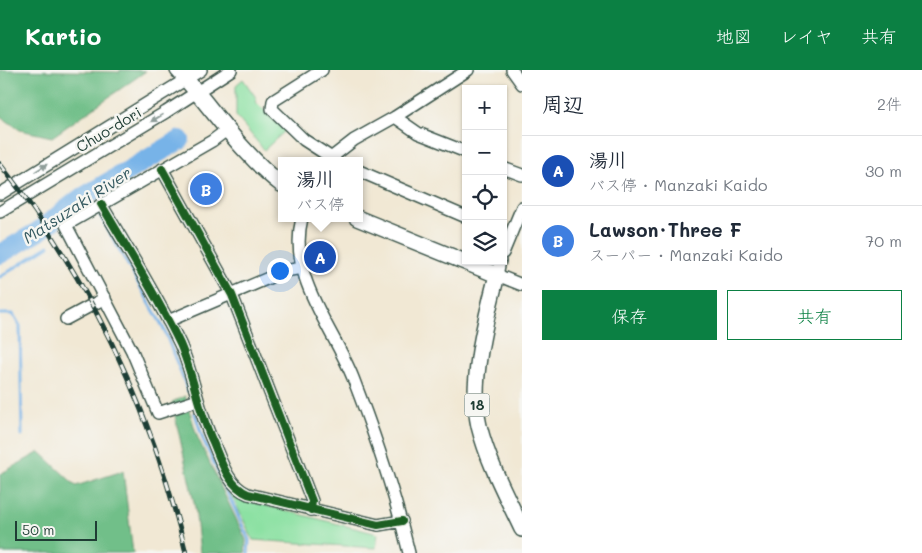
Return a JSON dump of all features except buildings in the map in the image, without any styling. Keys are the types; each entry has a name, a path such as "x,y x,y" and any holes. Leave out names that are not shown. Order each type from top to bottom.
{"main road":[{"path":"182,75 260,166 278,181"},
{"path":"363,220 498,268"},
{"name":"18","path":"498,268 483,327 477,406 479,426 492,466 522,529"}],"street":[{"name":"Chuo-dori","path":"0,194 182,75 201,70"},
{"name":"Chuo-dori","path":"0,212 198,92 230,70"},
{"path":"322,70 273,101 271,105 272,109 290,128 327,157"},
{"path":"334,157 354,140 395,117 468,70"},
{"path":"512,70 522,84"},
{"path":"395,117 418,133 462,150"},
{"path":"198,400 158,414 132,351 66,225 212,141 228,129"},
{"path":"162,169 232,295 312,501 311,510"},
{"path":"507,169 522,175"},
{"path":"363,173 462,215"},
{"path":"101,204 168,321 191,372 206,427 232,483 239,490 311,510 378,525 402,521"},
{"path":"507,234 522,206"},
{"path":"301,222 299,236 302,268 307,286 347,363 402,521 409,553"},
{"path":"168,321 285,271 302,268"},
{"path":"498,268 522,285"},
{"path":"66,319 105,298"}],"green space":[{"path":"0,70 146,71 52,137 20,130 0,116"},
{"path":"243,79 257,99 255,101 285,131 264,150 236,116 236,85"},
{"path":"185,396 197,436 246,540 245,553 200,553 195,507 172,402"},
{"path":"40,452 76,486 123,471 133,553 0,553 0,474"},
{"path":"231,494 240,499 378,534 376,548 253,540"}],"waterway":[{"name":"Matsuzaki River","path":"0,254 39,231 80,199 180,140"},
{"path":"99,214 163,327 188,391"},
{"path":"0,277 49,246"},
{"path":"0,314 13,314 20,326 22,435"},
{"path":"195,413 203,439 249,540 248,553"}],"railway":[{"path":"0,164 62,253 114,348 155,448 172,500 186,553"}],"cycle path":[{"path":"162,169 232,295 312,501 311,510"},
{"path":"101,204 152,291 180,344 208,430 222,465 235,485 248,494 378,525 402,521"}],"place":[{"name":"Lawson･Three F","path":"206,189"},
{"name":"湯川","path":"320,257"}]}
